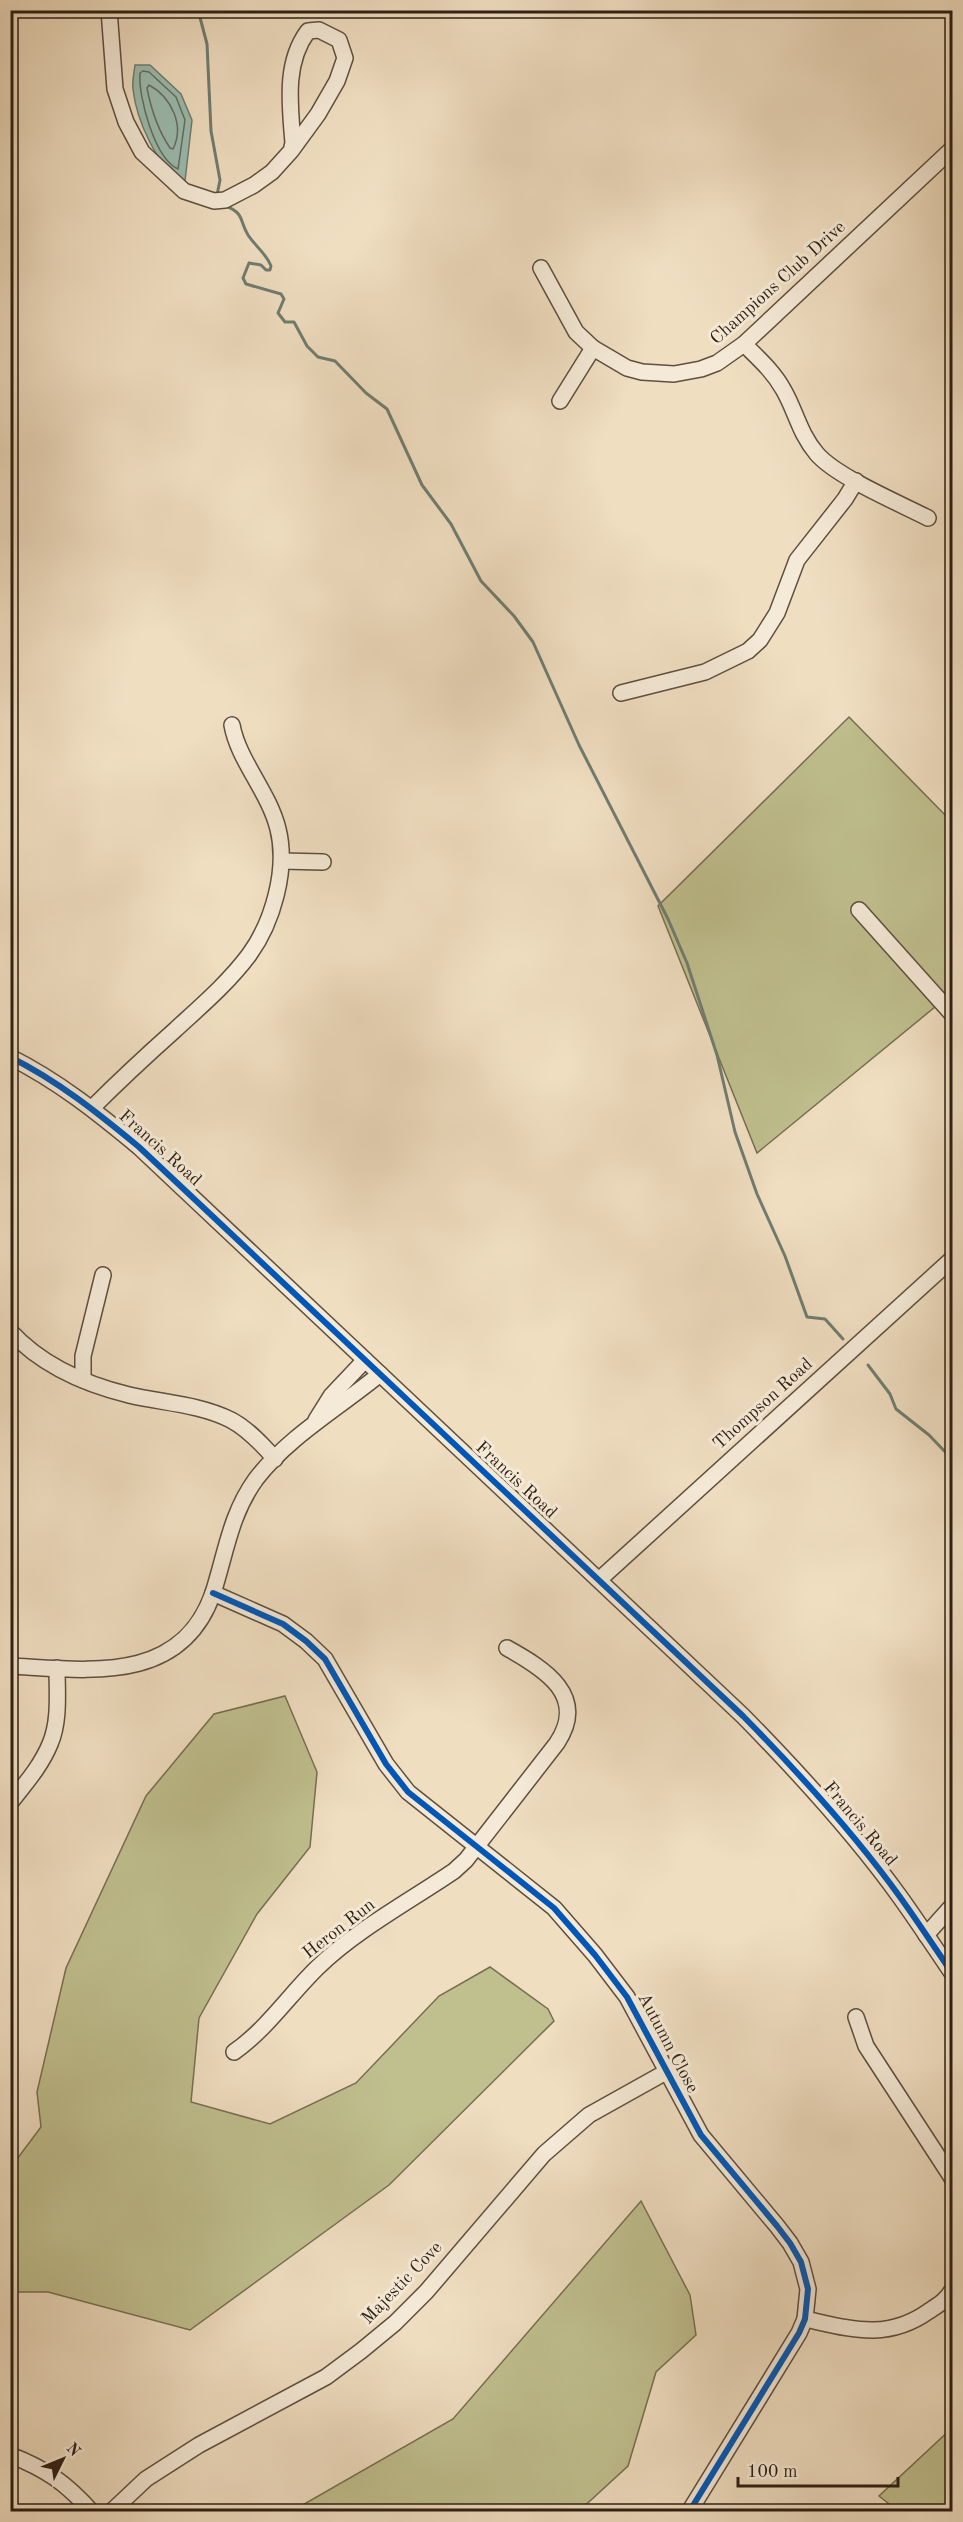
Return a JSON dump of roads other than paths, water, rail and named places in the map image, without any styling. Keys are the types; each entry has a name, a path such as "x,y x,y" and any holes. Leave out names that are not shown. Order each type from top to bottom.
{"street":[{"path":"109,10 115,89 126,122 142,152 184,191 214,201 225,200 254,185 272,172 291,151 318,114 337,81 345,58 339,40 319,30 308,31 300,42 293,63 290,93 293,143 291,151"},
{"name":"Champions Club Drive","path":"542,268 570,325 593,348 627,368 642,372 674,374 701,369 717,363 744,344 952,149"},
{"path":"744,344 775,376 789,400 800,429 818,455 832,468 928,518"},
{"path":"560,401 593,348"},
{"path":"621,693 705,672 748,651 760,640 777,613 797,560 845,499 856,480"},
{"path":"92,1108 212,996 250,954 275,904 282,861 278,830 266,798 240,750 232,725"},
{"path":"282,861 323,862"},
{"path":"859,910 952,1014"},
{"name":"Francis Road","path":"10,1057 58,1084 92,1108 139,1147 600,1579 780,1754 869,1856 952,1973"},
{"name":"Thompson Road","path":"600,1579 952,1259"},
{"path":"83,1380 83,1356 103,1275"},
{"path":"10,1330 46,1363 83,1380 129,1395 209,1411 232,1421 258,1439 275,1459"},
{"path":"312,1426 331,1396 365,1360"},
{"path":"10,1666 127,1667 149,1662 181,1643 205,1612 213,1593 227,1537 256,1479 312,1426 380,1374"},
{"name":"Autumn Close","path":"213,1593 283,1623 325,1659 376,1748 408,1792 554,1908 595,1955 627,1997 701,2135 790,2243 801,2262 807,2289 805,2319 689,2511"},
{"name":"Heron Run","path":"234,2052 254,2038 319,1965 346,1943 454,1871 476,1847 566,1730 568,1705 562,1690 552,1678 528,1659 507,1648"},
{"path":"10,1803 39,1765 51,1742 57,1710 57,1668"},
{"path":"926,1935 952,1906"},
{"path":"856,2017 866,2046 952,2178"},
{"name":"Majestic Cove","path":"111,2511 146,2479 199,2445 326,2377 370,2344 426,2292 544,2154 589,2115 666,2072"},
{"path":"805,2319 859,2331 887,2331 918,2319 948,2297 952,2290"},
{"path":"10,2455 41,2467 65,2485 92,2511"}],"water":[{"path":"135,65 150,65 181,94 192,120 185,181 165,166 143,128 133,89"}],"waterway":[{"path":"198,10 207,44 211,131 220,180 217,195"},
{"path":"226,206 239,215 248,235 271,266 270,270 266,270 261,265 249,263 243,278 246,284 281,294 284,299 278,313 285,322 294,322 307,346 318,357 335,361 366,393 387,409 422,485 451,524 481,581 514,616 533,642 579,745 668,919 687,963 717,1055 735,1132 757,1194 785,1256 807,1317 825,1319 843,1339"},
{"path":"868,1365 890,1394 896,1409 929,1435 952,1459"}]}
